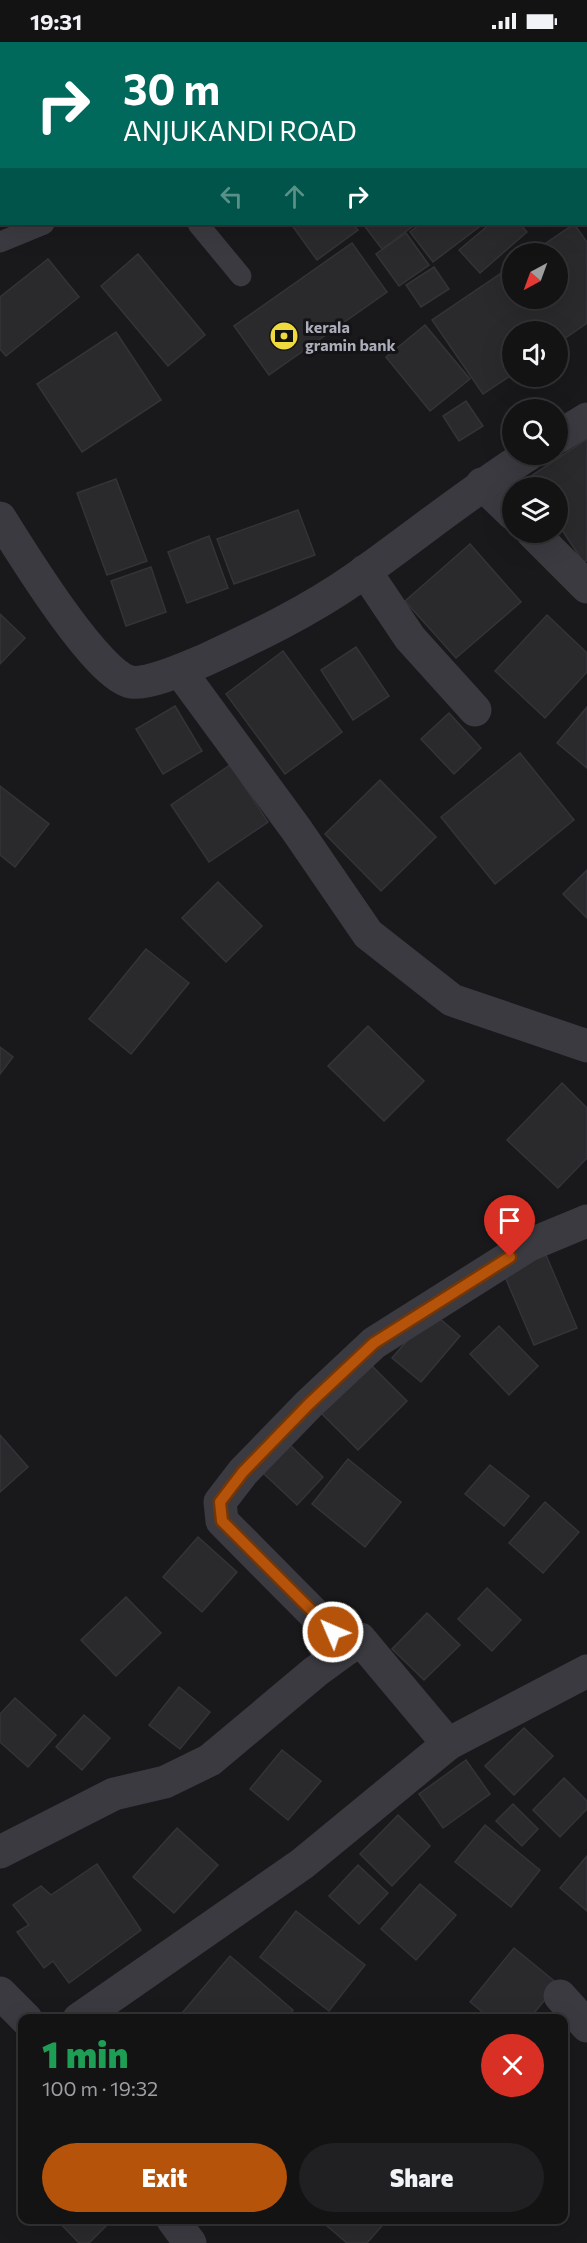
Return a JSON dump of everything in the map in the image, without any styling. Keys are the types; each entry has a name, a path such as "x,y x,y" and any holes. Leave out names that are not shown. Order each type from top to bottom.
{"street":[{"path":"568,431 587,419"},
{"path":"0,518 89,648 117,675 132,682 149,680 180,671 296,615 365,571 482,484 512,465"},
{"path":"482,484 502,503"},
{"path":"543,543 587,587"},
{"path":"365,571 410,638 475,711"},
{"path":"180,671 296,829 368,934 452,1000 587,1046"},
{"path":"348,1648 222,1521 220,1502 251,1463 374,1343 529,1245 587,1221"},
{"path":"0,1852 114,1794 165,1782 210,1760 315,1672 360,1639 448,1744"},
{"path":"86,2014 302,1864 448,1744 587,1671"},
{"path":"0,1993 21,2014"},
{"path":"560,1996 587,2026"},
{"path":"175,2224 190,2243"}],"lane":[{"path":"0,242 42,225"},
{"path":"199,225 241,276"}],"building":[{"path":"292,225 354,225 358,230 317,260"},
{"path":"364,225 415,225 382,249"},
{"path":"419,225 482,225 433,262 410,232"},
{"path":"489,225 521,225 527,232 514,243 502,243 502,254 480,273 459,250"},
{"path":"573,225 587,242 587,323 568,336 568,321 502,321 502,381 483,394 432,320 502,272 502,309 568,309 568,243 546,243"},
{"path":"406,233 429,265 399,286 376,254"},
{"path":"352,243 387,292 269,375 234,326"},
{"path":"138,254 205,335 168,366 101,286"},
{"path":"48,259 79,297 6,356 0,349 0,297"},
{"path":"434,267 449,289 421,307 406,285"},
{"path":"425,325 470,379 430,411 386,357"},
{"path":"116,332 161,400 82,452 37,384"},
{"path":"466,401 483,426 459,441 443,416"},
{"path":"587,439 587,560 584,563 568,539 568,477 530,477 548,465 568,465 568,452"},
{"path":"116,479 147,561 107,575 77,493"},
{"path":"298,510 315,555 234,584 217,539"},
{"path":"209,536 228,588 187,603 168,552"},
{"path":"470,544 521,602 456,658 405,601"},
{"path":"151,567 166,612 126,626 111,581"},
{"path":"0,614 25,638 0,664"},
{"path":"547,615 587,653 587,672 545,718 495,671"},
{"path":"356,647 389,696 353,720 321,670"},
{"path":"283,651 342,732 285,774 226,694"},
{"path":"175,706 202,751 163,774 136,729"},
{"path":"587,707 587,768 557,743"},
{"path":"449,713 481,748 454,774 421,739"},
{"path":"520,753 574,820 495,884 441,817"},
{"path":"230,765 268,822 209,862 171,805"},
{"path":"380,780 436,837 381,891 325,834"},
{"path":"0,786 49,824 15,867 0,855"},
{"path":"587,870 587,918 563,894"},
{"path":"218,882 262,926 226,962 182,918"},
{"path":"146,949 189,983 131,1054 89,1019"},
{"path":"368,1026 424,1081 384,1121 328,1066"},
{"path":"0,1047 13,1057 0,1074"},
{"path":"562,1083 587,1108 587,1158 558,1188 507,1140"},
{"path":"546,1255 577,1328 534,1345 503,1272"},
{"path":"432,1312 460,1336 421,1382 392,1358"},
{"path":"499,1326 538,1366 509,1395 470,1354"},
{"path":"368,1362 407,1401 358,1450 319,1411"},
{"path":"0,1435 28,1467 0,1492"},
{"path":"290,1445 323,1477 297,1505 263,1473"},
{"path":"348,1459 401,1502 365,1547 312,1504"},
{"path":"490,1465 529,1496 504,1526 465,1494"},
{"path":"545,1502 579,1532 543,1573 509,1543"},
{"path":"198,1537 237,1572 202,1612 163,1577"},
{"path":"487,1588 521,1620 492,1651 458,1619"},
{"path":"126,1597 161,1633 116,1676 81,1640"},
{"path":"427,1613 460,1645 424,1680 392,1649"},
{"path":"179,1687 210,1712 180,1749 149,1725"},
{"path":"15,1698 56,1735 28,1767 0,1742 0,1714"},
{"path":"84,1715 110,1738 82,1770 56,1747"},
{"path":"524,1728 553,1756 514,1795 485,1766"},
{"path":"282,1750 321,1781 288,1820 250,1789"},
{"path":"466,1760 490,1794 443,1828 419,1794"},
{"path":"564,1778 587,1801 587,1809 560,1837 533,1810"},
{"path":"513,1804 538,1829 522,1846 496,1821"},
{"path":"398,1815 430,1846 392,1886 360,1854"},
{"path":"485,1825 540,1870 511,1907 455,1862"},
{"path":"177,1828 218,1865 174,1913 133,1877"},
{"path":"587,1856 587,1911 560,1888"},
{"path":"97,1864 141,1930 69,1983 53,1961 44,1968 17,1932 29,1925 13,1905 41,1886 51,1895"},
{"path":"358,1865 388,1893 359,1924 329,1896"},
{"path":"420,1884 456,1915 416,1960 381,1929"},
{"path":"296,1911 365,1965 329,2011 260,1957"},
{"path":"514,1948 558,1984 533,2014 485,2014 470,2002"},
{"path":"230,1956 293,2010 290,2014 186,2014 183,2012"},
{"path":"61,2224 108,2224 89,2243 79,2243"},
{"path":"325,2224 384,2224 367,2243 347,2243"}],"place":[{"name":"kerala gramin bank","path":"284,336"}],"route":[{"path":"333,1632 222,1521 220,1502 243,1472 309,1404 374,1343 510,1257"}]}
